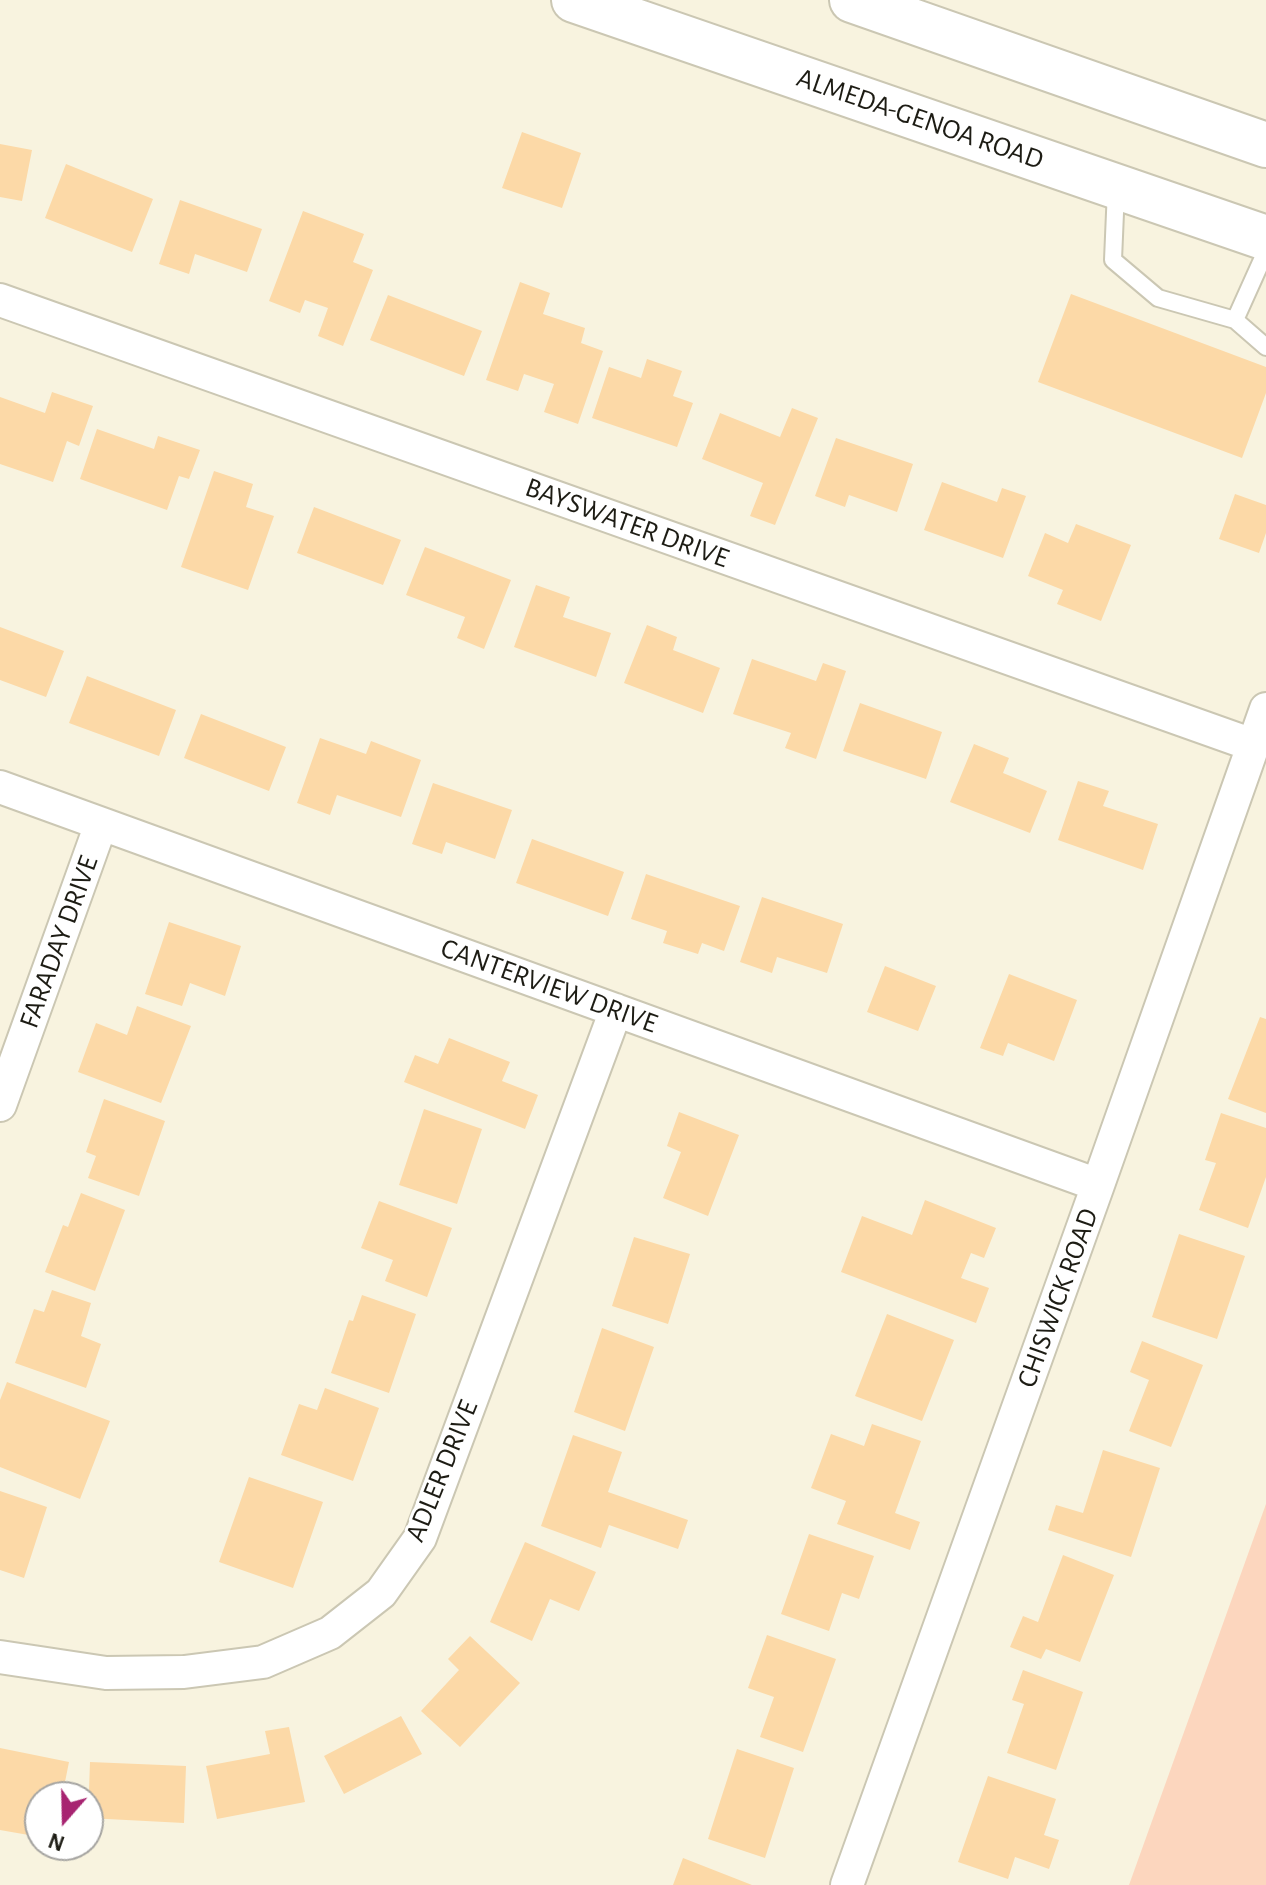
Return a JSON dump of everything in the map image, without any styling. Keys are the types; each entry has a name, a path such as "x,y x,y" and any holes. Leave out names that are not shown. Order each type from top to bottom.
{"main road":[{"name":"ALMEDA-GENOA ROAD","path":"574,0 1266,238"},
{"path":"852,0 897,7 1266,145"}],"street":[{"name":"BAYSWATER DRIVE","path":"0,300 1253,745"},
{"name":"CHISWICK ROAD","path":"847,1885 1266,709"},
{"name":"CANTERVIEW DRIVE","path":"0,787 1098,1185"},
{"name":"FARADAY DRIVE","path":"0,1105 101,824"},
{"name":"ADLER DRIVE","path":"0,1657 106,1673 184,1672 263,1662 330,1633 381,1593 420,1538 616,1010"}],"lane":[{"path":"1116,186 1113,260 1158,298 1235,320 1266,347"},
{"path":"1235,320 1266,251"}],"shaded area":[{"path":"1266,1504 1266,1885 1129,1885"}],"building":[{"path":"522,132 581,153 562,208 502,188"},
{"path":"0,144 32,150 22,201 0,197"},
{"path":"66,164 153,199 132,252 45,218"},
{"path":"180,200 262,229 247,272 195,254 189,274 159,264"},
{"path":"303,211 364,234 353,262 373,270 343,346 318,336 328,308 305,300 300,313 269,301"},
{"path":"520,282 550,293 543,314 585,328 581,343 603,351 578,424 544,412 554,384 524,374 518,391 486,380"},
{"path":"1071,294 1266,367 1266,393 1242,458 1038,382"},
{"path":"388,295 482,331 464,376 370,340"},
{"path":"647,359 682,371 673,396 693,403 677,447 592,418 609,367 641,378"},
{"path":"52,392 93,406 79,446 67,441 53,482 0,464 0,397 45,413"},
{"path":"792,408 818,418 775,525 750,516 763,483 702,459 720,413 780,437"},
{"path":"97,429 154,449 158,436 200,450 189,479 179,476 167,510 80,479"},
{"path":"836,438 913,464 897,512 849,495 845,507 815,496"},
{"path":"214,471 253,484 246,507 274,516 248,590 181,567"},
{"path":"942,482 997,502 1002,488 1026,496 1003,558 924,530"},
{"path":"1235,494 1266,505 1266,533 1259,553 1219,539"},
{"path":"314,507 401,540 383,585 297,553"},
{"path":"1076,524 1131,545 1101,621 1057,604 1063,590 1028,576 1045,533 1068,543"},
{"path":"425,547 511,580 484,649 457,638 465,617 406,595"},
{"path":"536,585 570,597 563,617 611,633 596,677 514,647"},
{"path":"647,625 677,637 673,650 720,668 703,713 624,683"},
{"path":"0,627 64,651 46,697 0,680"},
{"path":"752,659 816,681 823,663 846,671 816,759 785,748 791,733 733,714"},
{"path":"87,676 176,710 159,756 69,723"},
{"path":"860,703 942,732 926,779 843,751"},
{"path":"201,714 286,747 269,791 184,758"},
{"path":"320,738 366,754 371,741 421,760 401,817 337,795 330,815 297,803"},
{"path":"974,744 1009,758 1003,773 1047,791 1030,833 950,802"},
{"path":"1078,781 1109,791 1103,806 1158,824 1143,870 1058,840"},
{"path":"433,783 512,810 495,859 446,842 442,854 412,844"},
{"path":"532,839 624,872 608,916 516,883"},
{"path":"646,874 740,906 724,951 702,943 698,954 663,943 667,931 631,919"},
{"path":"762,897 843,924 827,973 777,957 772,973 740,962"},
{"path":"169,922 241,946 225,996 190,983 182,1006 145,994"},
{"path":"885,966 936,986 918,1031 867,1012"},
{"path":"1009,974 1077,1000 1054,1061 1008,1043 1003,1056 980,1048"},
{"path":"137,1006 191,1026 161,1103 78,1072 96,1023 127,1035"},
{"path":"1260,1017 1266,1019 1266,1113 1228,1099"},
{"path":"449,1038 510,1062 502,1081 538,1095 525,1129 404,1082 415,1055 438,1064"},
{"path":"104,1099 165,1121 139,1196 88,1178 96,1156 86,1152"},
{"path":"424,1109 482,1129 457,1204 399,1185"},
{"path":"679,1112 739,1135 708,1216 663,1198 681,1152 667,1146"},
{"path":"1221,1113 1266,1128 1266,1177 1248,1228 1199,1210 1216,1163 1205,1160"},
{"path":"81,1193 125,1210 95,1291 45,1272 63,1225 68,1227"},
{"path":"925,1200 996,1228 984,1258 971,1253 961,1278 989,1288 976,1323 841,1272 862,1216 912,1235"},
{"path":"379,1201 452,1228 427,1297 385,1281 393,1260 361,1248"},
{"path":"1179,1234 1245,1256 1217,1339 1152,1317"},
{"path":"634,1237 690,1254 668,1324 612,1306"},
{"path":"52,1290 91,1303 81,1336 101,1344 86,1388 15,1363 34,1309 44,1312"},
{"path":"362,1295 416,1314 389,1393 331,1373 349,1320 353,1321"},
{"path":"887,1314 954,1340 922,1421 855,1396"},
{"path":"602,1328 654,1347 625,1431 574,1412"},
{"path":"1142,1341 1203,1365 1171,1447 1129,1431 1149,1380 1130,1372"},
{"path":"7,1382 110,1421 80,1499 0,1467 0,1400"},
{"path":"325,1388 379,1408 353,1481 281,1455 299,1404 317,1410"},
{"path":"872,1424 921,1441 895,1513 920,1522 910,1550 837,1524 846,1501 811,1488 831,1434 864,1446"},
{"path":"573,1435 622,1452 608,1492 688,1520 678,1549 609,1525 601,1548 541,1526"},
{"path":"1103,1450 1160,1468 1131,1557 1048,1530 1056,1505 1083,1513"},
{"path":"249,1477 323,1502 293,1588 219,1562"},
{"path":"0,1491 47,1507 24,1578 0,1570"},
{"path":"809,1534 874,1556 859,1599 842,1593 829,1631 781,1614"},
{"path":"525,1542 596,1572 579,1611 550,1599 532,1641 490,1622"},
{"path":"1063,1555 1114,1575 1080,1662 1046,1649 1041,1659 1010,1647 1023,1616 1038,1622"},
{"path":"767,1635 836,1659 803,1752 760,1737 774,1697 748,1688"},
{"path":"470,1636 520,1683 460,1747 421,1711 459,1670 448,1659"},
{"path":"1023,1670 1083,1692 1056,1770 1007,1753 1024,1704 1012,1700"},
{"path":"401,1716 422,1754 344,1794 324,1756"},
{"path":"289,1727 305,1802 217,1819 206,1766 270,1754 265,1731"},
{"path":"0,1748 69,1762 65,1781 24,1781 24,1834 0,1830"},
{"path":"737,1749 794,1768 765,1858 708,1839"},
{"path":"90,1762 186,1766 184,1823 104,1819 104,1781 89,1781"},
{"path":"988,1776 1056,1799 1044,1835 1059,1840 1049,1869 1015,1857 1008,1879 958,1862"},
{"path":"683,1858 752,1885 673,1885"}]}
